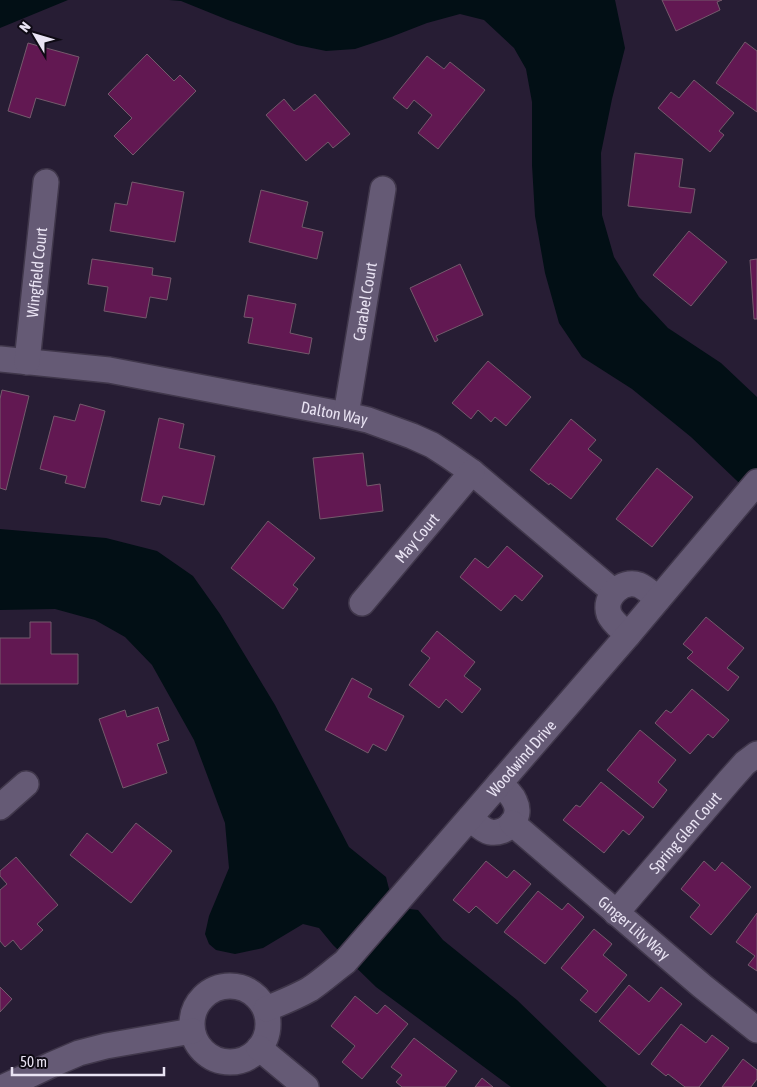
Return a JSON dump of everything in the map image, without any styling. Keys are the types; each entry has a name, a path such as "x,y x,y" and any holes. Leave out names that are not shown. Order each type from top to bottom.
{"street":[{"name":"Wingfield Court","path":"27,362 46,182"},
{"name":"Carabel Court","path":"346,415 383,189"},
{"name":"Dalton Way","path":"0,360 109,370 346,415 368,420 412,436 432,445 472,472 614,592"},
{"name":"May Court","path":"362,603 472,472"},
{"name":"Woodwind Drive","path":"266,1009 311,988 345,962 628,635 751,489"},
{"path":"628,635 608,613 609,602 614,592 619,588 633,584 648,590 658,599"},
{"name":"Spring Glen Court","path":"616,913 729,780 745,763 757,754"},
{"path":"0,807 26,784"},
{"path":"470,818 484,830 490,832 505,830 512,823 518,809 516,802 499,784"},
{"name":"Ginger Lily Way","path":"512,823 702,986 757,1030"},
{"path":"236,986 248,990 259,998 266,1009 269,1027 268,1034 260,1048 250,1057 230,1063 217,1060 206,1054 197,1044 192,1031 192,1016 198,1004 209,992 221,987 236,986"},
{"path":"4,1087 79,1053 106,1046 192,1031"},
{"path":"260,1048 306,1087"}],"shaded area":[{"path":"0,0 68,0 0,28"},
{"path":"169,0 615,0 625,48 601,153 602,215 614,257 639,297 668,328 721,363 757,397 757,500 691,437 632,389 582,357 559,323 545,273 535,216 532,165 532,102 526,69 514,48 484,20 460,14 427,23 355,49 326,51 297,45 181,1"},
{"path":"0,529 106,538 157,551 193,576 220,614 275,705 349,847 386,877 389,889 410,909 418,910 443,940 517,1000 607,1087 511,1087 376,987 333,945 319,928 303,924 263,948 235,954 216,950 209,944 205,934 209,916 229,868 225,823 194,740 152,665 125,637 95,620 55,609 0,610"}],"building":[{"path":"662,0 722,0 717,2 720,10 676,31"},
{"path":"745,42 757,51 757,112 716,83"},
{"path":"28,43 79,57 65,106 36,98 30,118 8,111"},
{"path":"147,54 174,81 180,75 196,91 133,155 114,136 132,118 108,94"},
{"path":"427,56 444,69 450,62 485,90 438,149 418,133 432,115 414,100 407,109 393,98"},
{"path":"694,80 734,113 719,131 724,135 710,152 658,108 671,92 679,98"},
{"path":"315,94 350,134 333,148 328,142 306,161 266,115 284,99 294,111"},
{"path":"635,153 683,159 679,187 695,189 691,213 628,206"},
{"path":"132,182 184,192 175,242 110,231 115,203 127,205"},
{"path":"261,190 308,202 302,227 323,232 317,259 249,242"},
{"path":"689,231 727,262 691,306 653,275"},
{"path":"92,259 153,268 152,275 171,278 167,300 150,297 146,318 104,311 108,287 88,284"},
{"path":"757,259 757,319 754,319 750,260"},
{"path":"460,264 483,315 436,336 438,340 435,342 410,288"},
{"path":"248,295 296,304 290,333 312,338 309,354 248,343 253,318 244,317"},
{"path":"488,361 531,397 506,426 495,417 491,422 478,410 471,419 452,403"},
{"path":"2,390 29,396 6,490 0,488 0,399"},
{"path":"80,404 105,411 85,488 65,483 67,476 40,469 54,416 75,421"},
{"path":"159,418 184,424 179,448 215,456 204,505 163,496 160,505 141,501"},
{"path":"571,419 596,440 588,449 602,460 571,499 530,470"},
{"path":"363,453 367,486 380,484 383,511 320,519 313,458"},
{"path":"657,468 693,497 652,547 616,519"},
{"path":"268,521 315,558 293,585 298,589 283,609 231,568"},
{"path":"507,546 543,576 522,601 515,595 501,611 460,577 475,558 488,568"},
{"path":"706,617 744,648 727,668 739,677 728,691 687,658 693,652 683,644"},
{"path":"30,622 51,622 51,654 78,654 78,684 0,684 0,638 30,638"},
{"path":"437,631 475,662 464,676 481,689 462,713 446,699 439,708 409,685 430,658 421,651"},
{"path":"352,678 372,689 368,697 404,716 386,751 373,744 368,753 325,730"},
{"path":"692,689 729,720 713,738 708,734 690,754 655,723 666,710 671,713"},
{"path":"158,707 169,740 157,744 167,773 123,788 99,719 125,710 127,717"},
{"path":"640,730 676,760 658,782 667,790 653,808 607,770"},
{"path":"601,782 644,817 629,835 623,830 604,853 563,820 576,805 580,807"},
{"path":"136,823 172,851 131,903 70,855 87,833 112,853"},
{"path":"16,857 58,905 37,924 43,930 21,950 13,940 5,947 0,941 0,890 7,884 0,876 0,871"},
{"path":"486,861 507,878 514,870 531,884 497,924 476,906 469,913 453,900"},
{"path":"704,861 715,871 722,862 751,887 711,935 690,917 700,905 681,889"},
{"path":"538,891 562,910 568,903 584,917 545,964 504,932"},
{"path":"757,913 757,971 748,965 755,956 736,942"},
{"path":"594,929 612,944 603,955 627,975 596,1013 580,1000 588,991 561,968"},
{"path":"629,985 649,1002 661,987 682,1004 639,1055 599,1021"},
{"path":"0,987 12,999 0,1012"},
{"path":"355,996 377,1014 385,1005 408,1024 362,1079 342,1062 355,1046 331,1026"},
{"path":"681,1024 706,1043 712,1035 729,1048 699,1087 685,1087 668,1074 666,1076 651,1064"},
{"path":"414,1038 457,1071 445,1087 402,1087 396,1082 402,1075 391,1067"},
{"path":"743,1059 757,1070 757,1079 751,1087 722,1087"},
{"path":"482,1078 493,1087 475,1087"}]}
